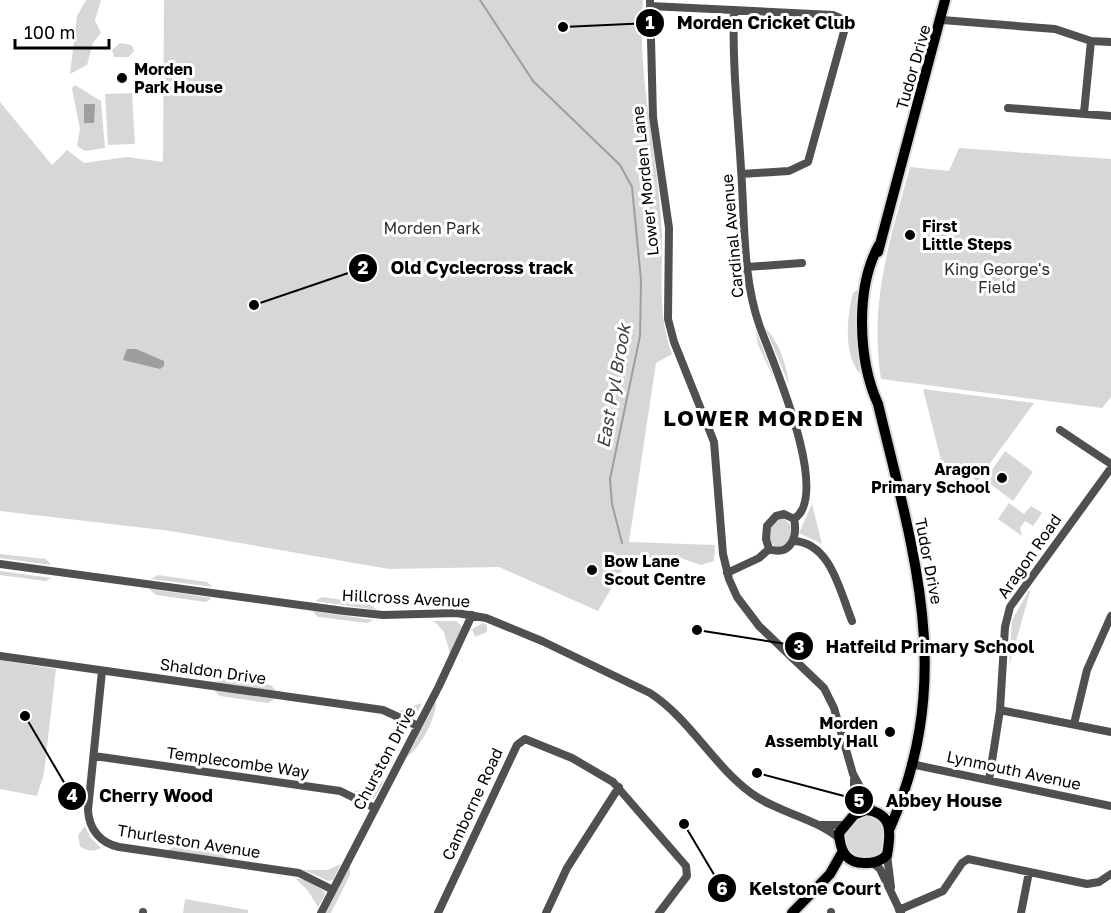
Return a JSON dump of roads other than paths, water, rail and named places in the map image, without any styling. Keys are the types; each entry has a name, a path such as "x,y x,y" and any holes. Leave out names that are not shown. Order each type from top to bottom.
{"main road":[{"name":"Tudor Drive","path":"891,828 911,764 921,716 926,649 914,552 878,404 867,369 864,318 867,278 873,256 879,245 942,20 945,0"},
{"path":"792,913 830,874 842,857 840,839 844,825 860,811 876,812 893,807 902,795"},
{"path":"830,874 854,863 873,863 887,855 891,828 888,821 876,812"},
{"path":"843,850 854,863"}],"street":[{"path":"650,3 833,15 842,19 845,28 808,162 795,170 742,174"},
{"name":"Lower Morden Lane","path":"650,3 653,117 669,228 668,319 674,342 714,442 722,544 727,573 737,597 759,626 824,688 834,708 853,774 854,815"},
{"name":"Cardinal Avenue","path":"734,10 733,53 747,267 756,316 787,394 800,445 806,501 802,513 794,519 794,541"},
{"path":"942,20 1056,29 1091,41 1111,42"},
{"path":"1084,113 1091,41"},
{"path":"1008,108 1111,116"},
{"path":"747,267 802,263"},
{"path":"1060,430 1111,466"},
{"name":"Aragon Road","path":"989,780 1000,710 1005,627 1010,608 1111,466"},
{"path":"769,549 766,533 770,521 784,514 794,519"},
{"path":"769,549 782,551 794,541 813,546 824,557 852,621"},
{"path":"727,573 759,558 769,549"},
{"name":"Hillcross Avenue","path":"0,564 369,614 472,615 518,630 650,693 670,708 750,792 780,811 820,825 840,839"},
{"name":"Churston Drive","path":"321,913 418,726 472,615"},
{"path":"1074,724 1087,670 1111,616"},
{"name":"Shaldon Drive","path":"0,656 383,710 418,726"},
{"name":"Thurleston Avenue","path":"102,671 88,815 95,833 109,844 299,873 333,890"},
{"path":"1000,710 1111,732"},
{"name":"Camborne Road","path":"438,913 521,740 530,740 572,758 619,787 686,866 687,876 659,913"},
{"name":"Templecombe Way","path":"94,756 340,791 375,808"},
{"name":"Lynmouth Avenue","path":"911,764 1111,806"},
{"name":"Lower Morden Lane","path":"853,774 876,812"},
{"path":"546,913 567,868 619,787"},
{"name":"Hillcross Avenue","path":"820,825 844,825"},
{"path":"887,855 891,890"},
{"path":"873,863 891,890 900,911 943,891 962,862 968,859 1087,884 1100,882 1111,874"},
{"path":"1021,913 1029,872"}],"waterway":[{"name":"East Pyl Brook","path":"480,0 533,81 620,165 632,187 641,280 640,336 610,479 612,504 622,543"}],"place":[{"name":"Morden Cricket Club","path":"563,27"},
{"name":"Morden Park House","path":"122,78"},
{"name":"First Little Steps","path":"910,235"},
{"name":"Old Cyclecross track","path":"254,305"},
{"name":"Aragon Primary School","path":"1002,478"},
{"name":"Bow Lane Scout Centre","path":"592,570"},
{"name":"Hatfeild Primary School","path":"697,630"},
{"name":"Cherry Wood","path":"25,716"},
{"name":"Morden Assembly Hall","path":"890,732"},
{"name":"Abbey House","path":"757,773"},
{"name":"Kelstone Court","path":"684,824"}],"district":[{"name":"LOWER MORDEN","path":"764,418"}],"park label":[{"name":"Morden Park","path":"432,228"},
{"name":"King George's Field","path":"997,278"}]}
